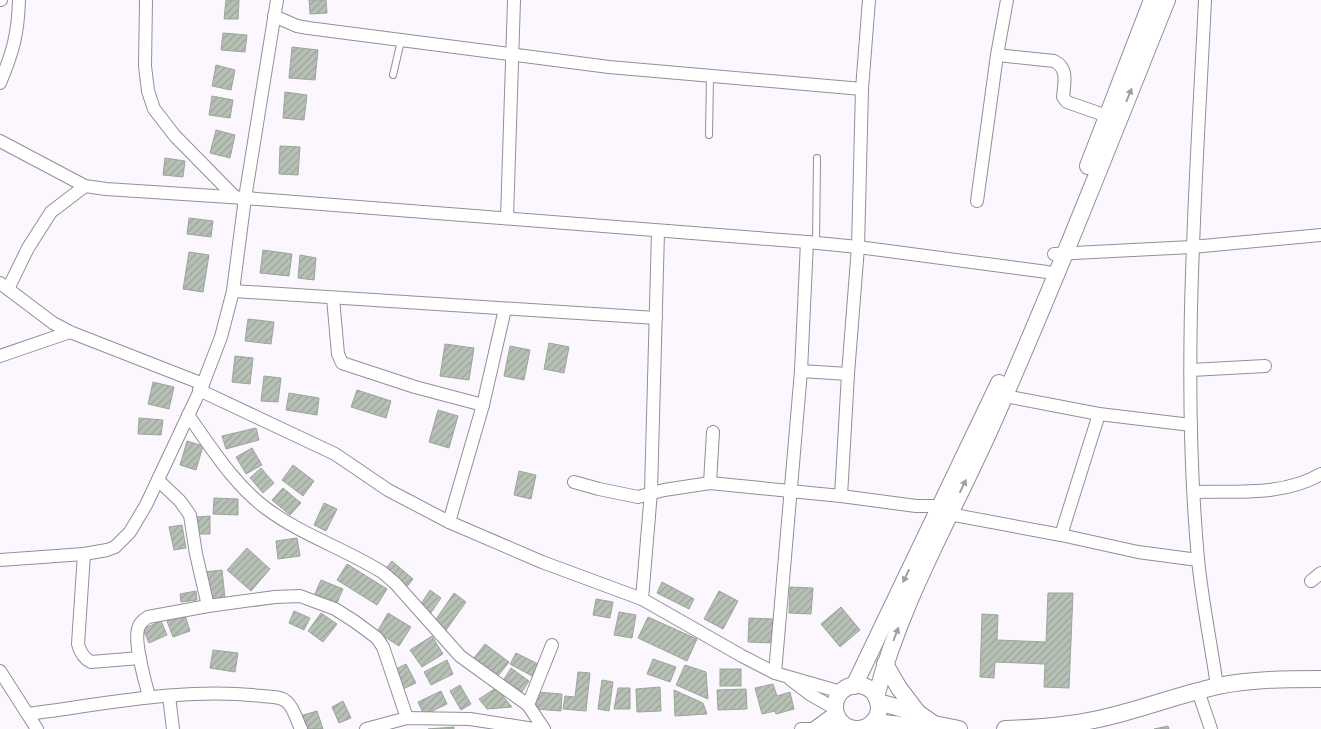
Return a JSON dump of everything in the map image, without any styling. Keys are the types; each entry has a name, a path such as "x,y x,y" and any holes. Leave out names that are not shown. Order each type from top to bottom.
{"street":[{"path":"0,83 14,46 19,0"},
{"path":"146,0 145,66 148,91 154,109 175,136 240,197"},
{"path":"0,560 84,554 115,547 136,524 158,480 201,387 221,337 233,291 240,197 277,0"},
{"path":"507,218 514,0"},
{"path":"841,496 858,247 862,89 869,0"},
{"path":"977,202 997,55 1007,0"},
{"path":"1060,254 1107,116 1152,0"},
{"path":"843,720 837,698 848,689 945,510 1018,353 1167,0"},
{"path":"1205,0 1192,247 1191,425 1198,560 1217,686"},
{"path":"274,16 297,26 308,28 609,67 862,89"},
{"path":"997,55 1054,61 1061,64 1065,72 1063,97 1067,102 1107,116"},
{"path":"0,141 85,186 106,190 240,197 858,247 1052,273"},
{"path":"85,186 51,212 4,286 54,323 70,332 201,387 334,454 388,490 449,522 542,562 642,599 742,656 780,674 812,695 856,729 870,725 912,726 934,724 959,729"},
{"path":"642,599 651,492 658,232"},
{"path":"1060,254 1192,247 1321,234"},
{"path":"780,674 791,492 811,243"},
{"path":"233,291 656,318"},
{"path":"333,298 338,354 342,363 415,387 483,405"},
{"path":"449,522 483,405 505,309"},
{"path":"0,356 70,332"},
{"path":"945,510 978,456 1005,396 1018,353"},
{"path":"1191,370 1265,366"},
{"path":"801,371 848,374"},
{"path":"1005,396 1099,414 1191,425"},
{"path":"1061,535 1099,414"},
{"path":"188,415 222,461 261,504 284,520 382,572 395,583 460,656 528,705 544,729"},
{"path":"710,483 712,432"},
{"path":"1194,492 1274,490 1308,482 1321,474"},
{"path":"158,480 180,501 190,515 196,554 208,606"},
{"path":"574,482 638,497 651,492 710,483 841,496 945,510 1138,552 1198,560"},
{"path":"870,725 877,716 877,700 885,664 926,546"},
{"path":"84,554 80,596 79,650 91,662 140,658"},
{"path":"1311,581 1321,573"},
{"path":"149,696 140,658 138,632 138,627 144,620 208,606 297,596 313,600 334,609 372,633 380,643 407,718"},
{"path":"528,705 552,645"},
{"path":"885,664 899,688 918,713"},
{"path":"0,671 37,729"},
{"path":"780,674 848,689 861,686 868,688 877,700 918,713 934,724"},
{"path":"1005,729 1034,728 1110,717 1217,686 1243,682 1321,679"},
{"path":"1198,691 1211,729"},
{"path":"28,714 149,696 207,693 279,698 288,702 301,729"},
{"path":"169,696 173,729"},
{"path":"366,729 407,718 534,729"},
{"path":"807,728 843,720"}],"lane":[{"path":"393,75 401,41"},
{"path":"709,135 710,77"},
{"path":"811,243 817,158"}],"building":[{"path":"226,0 239,0 238,19 224,19"},
{"path":"309,0 326,0 327,13 310,14"},
{"path":"223,33 247,35 245,52 221,50"},
{"path":"292,47 318,50 315,80 289,78"},
{"path":"216,65 235,70 231,90 212,86"},
{"path":"285,92 307,95 304,120 283,118"},
{"path":"212,96 233,100 230,118 209,115"},
{"path":"216,130 235,135 230,158 210,153"},
{"path":"280,146 300,147 298,175 279,174"},
{"path":"165,158 185,161 183,177 163,175"},
{"path":"189,218 213,221 211,237 187,234"},
{"path":"263,250 292,254 289,276 260,273"},
{"path":"189,252 209,255 203,292 183,289"},
{"path":"300,255 316,258 314,280 298,278"},
{"path":"248,319 274,322 271,344 245,341"},
{"path":"549,343 569,347 564,373 544,369"},
{"path":"445,344 474,348 469,380 440,376"},
{"path":"510,346 530,350 524,380 504,376"},
{"path":"235,356 253,358 250,384 232,382"},
{"path":"264,376 281,378 278,402 261,401"},
{"path":"153,382 174,387 169,409 148,404"},
{"path":"357,390 391,401 386,418 351,407"},
{"path":"289,393 319,398 317,415 286,410"},
{"path":"438,410 458,416 449,448 429,442"},
{"path":"139,418 163,420 161,435 138,434"},
{"path":"256,428 259,440 226,449 222,436"},
{"path":"187,441 203,446 196,470 180,465"},
{"path":"252,448 262,465 246,474 236,457"},
{"path":"293,465 314,481 303,496 282,480"},
{"path":"261,468 274,483 263,493 250,478"},
{"path":"519,471 536,475 531,499 514,495"},
{"path":"283,488 301,503 290,515 272,500"},
{"path":"214,498 238,499 238,515 213,514"},
{"path":"324,503 337,509 326,531 314,525"},
{"path":"210,516 210,534 196,534 196,517"},
{"path":"182,525 186,548 174,550 169,527"},
{"path":"297,538 300,556 278,559 276,541"},
{"path":"247,548 270,569 251,591 227,570"},
{"path":"392,561 413,579 405,589 383,572"},
{"path":"347,564 387,589 377,605 337,580"},
{"path":"222,570 225,598 208,600 204,572"},
{"path":"321,580 343,589 336,605 314,596"},
{"path":"662,582 694,599 689,609 657,593"},
{"path":"790,587 813,588 811,614 789,613"},
{"path":"430,590 441,598 430,614 419,607"},
{"path":"196,591 197,600 181,602 180,594"},
{"path":"719,591 738,601 723,629 704,619"},
{"path":"454,593 466,602 444,633 432,625"},
{"path":"1048,593 1073,593 1069,688 1044,687 1045,664 995,662 994,678 980,677 982,614 998,615 997,640 1046,642"},
{"path":"596,599 613,602 610,618 593,615"},
{"path":"841,607 860,630 840,647 821,624"},
{"path":"294,611 310,618 304,630 289,623"},
{"path":"619,612 636,615 632,638 614,635"},
{"path":"321,613 337,624 323,642 308,631"},
{"path":"388,613 411,627 399,646 377,632"},
{"path":"185,615 190,631 173,637 167,621"},
{"path":"648,617 697,639 687,661 638,638"},
{"path":"749,618 773,619 772,643 748,642"},
{"path":"161,621 167,635 149,643 143,629"},
{"path":"432,636 443,654 422,667 410,650"},
{"path":"485,644 509,662 498,676 474,658"},
{"path":"213,650 238,653 235,672 210,668"},
{"path":"516,653 538,664 532,676 510,664"},
{"path":"653,659 676,667 670,682 647,674"},
{"path":"447,660 453,674 431,685 424,672"},
{"path":"406,664 416,683 403,689 394,670"},
{"path":"685,665 706,672 708,699 676,685"},
{"path":"511,668 529,681 522,692 504,679"},
{"path":"720,669 741,669 741,686 720,686"},
{"path":"578,672 590,673 586,711 563,709 565,696 575,697"},
{"path":"602,680 613,682 609,711 598,709"},
{"path":"773,684 777,696 790,692 794,709 776,714 775,711 762,714 755,688"},
{"path":"460,685 471,704 461,710 450,691"},
{"path":"660,687 661,711 637,712 636,689"},
{"path":"496,688 512,707 487,709 479,699"},
{"path":"618,688 630,688 630,709 614,709"},
{"path":"746,689 747,709 718,710 717,690"},
{"path":"674,690 703,703 707,714 675,716"},
{"path":"441,691 447,704 424,715 418,702"},
{"path":"537,692 562,694 561,711 536,709"},
{"path":"343,701 351,718 339,723 332,707"},
{"path":"317,711 323,729 304,729 300,716"},
{"path":"1168,726 1169,729 1154,729"},
{"path":"454,727 454,729 428,729"}]}
